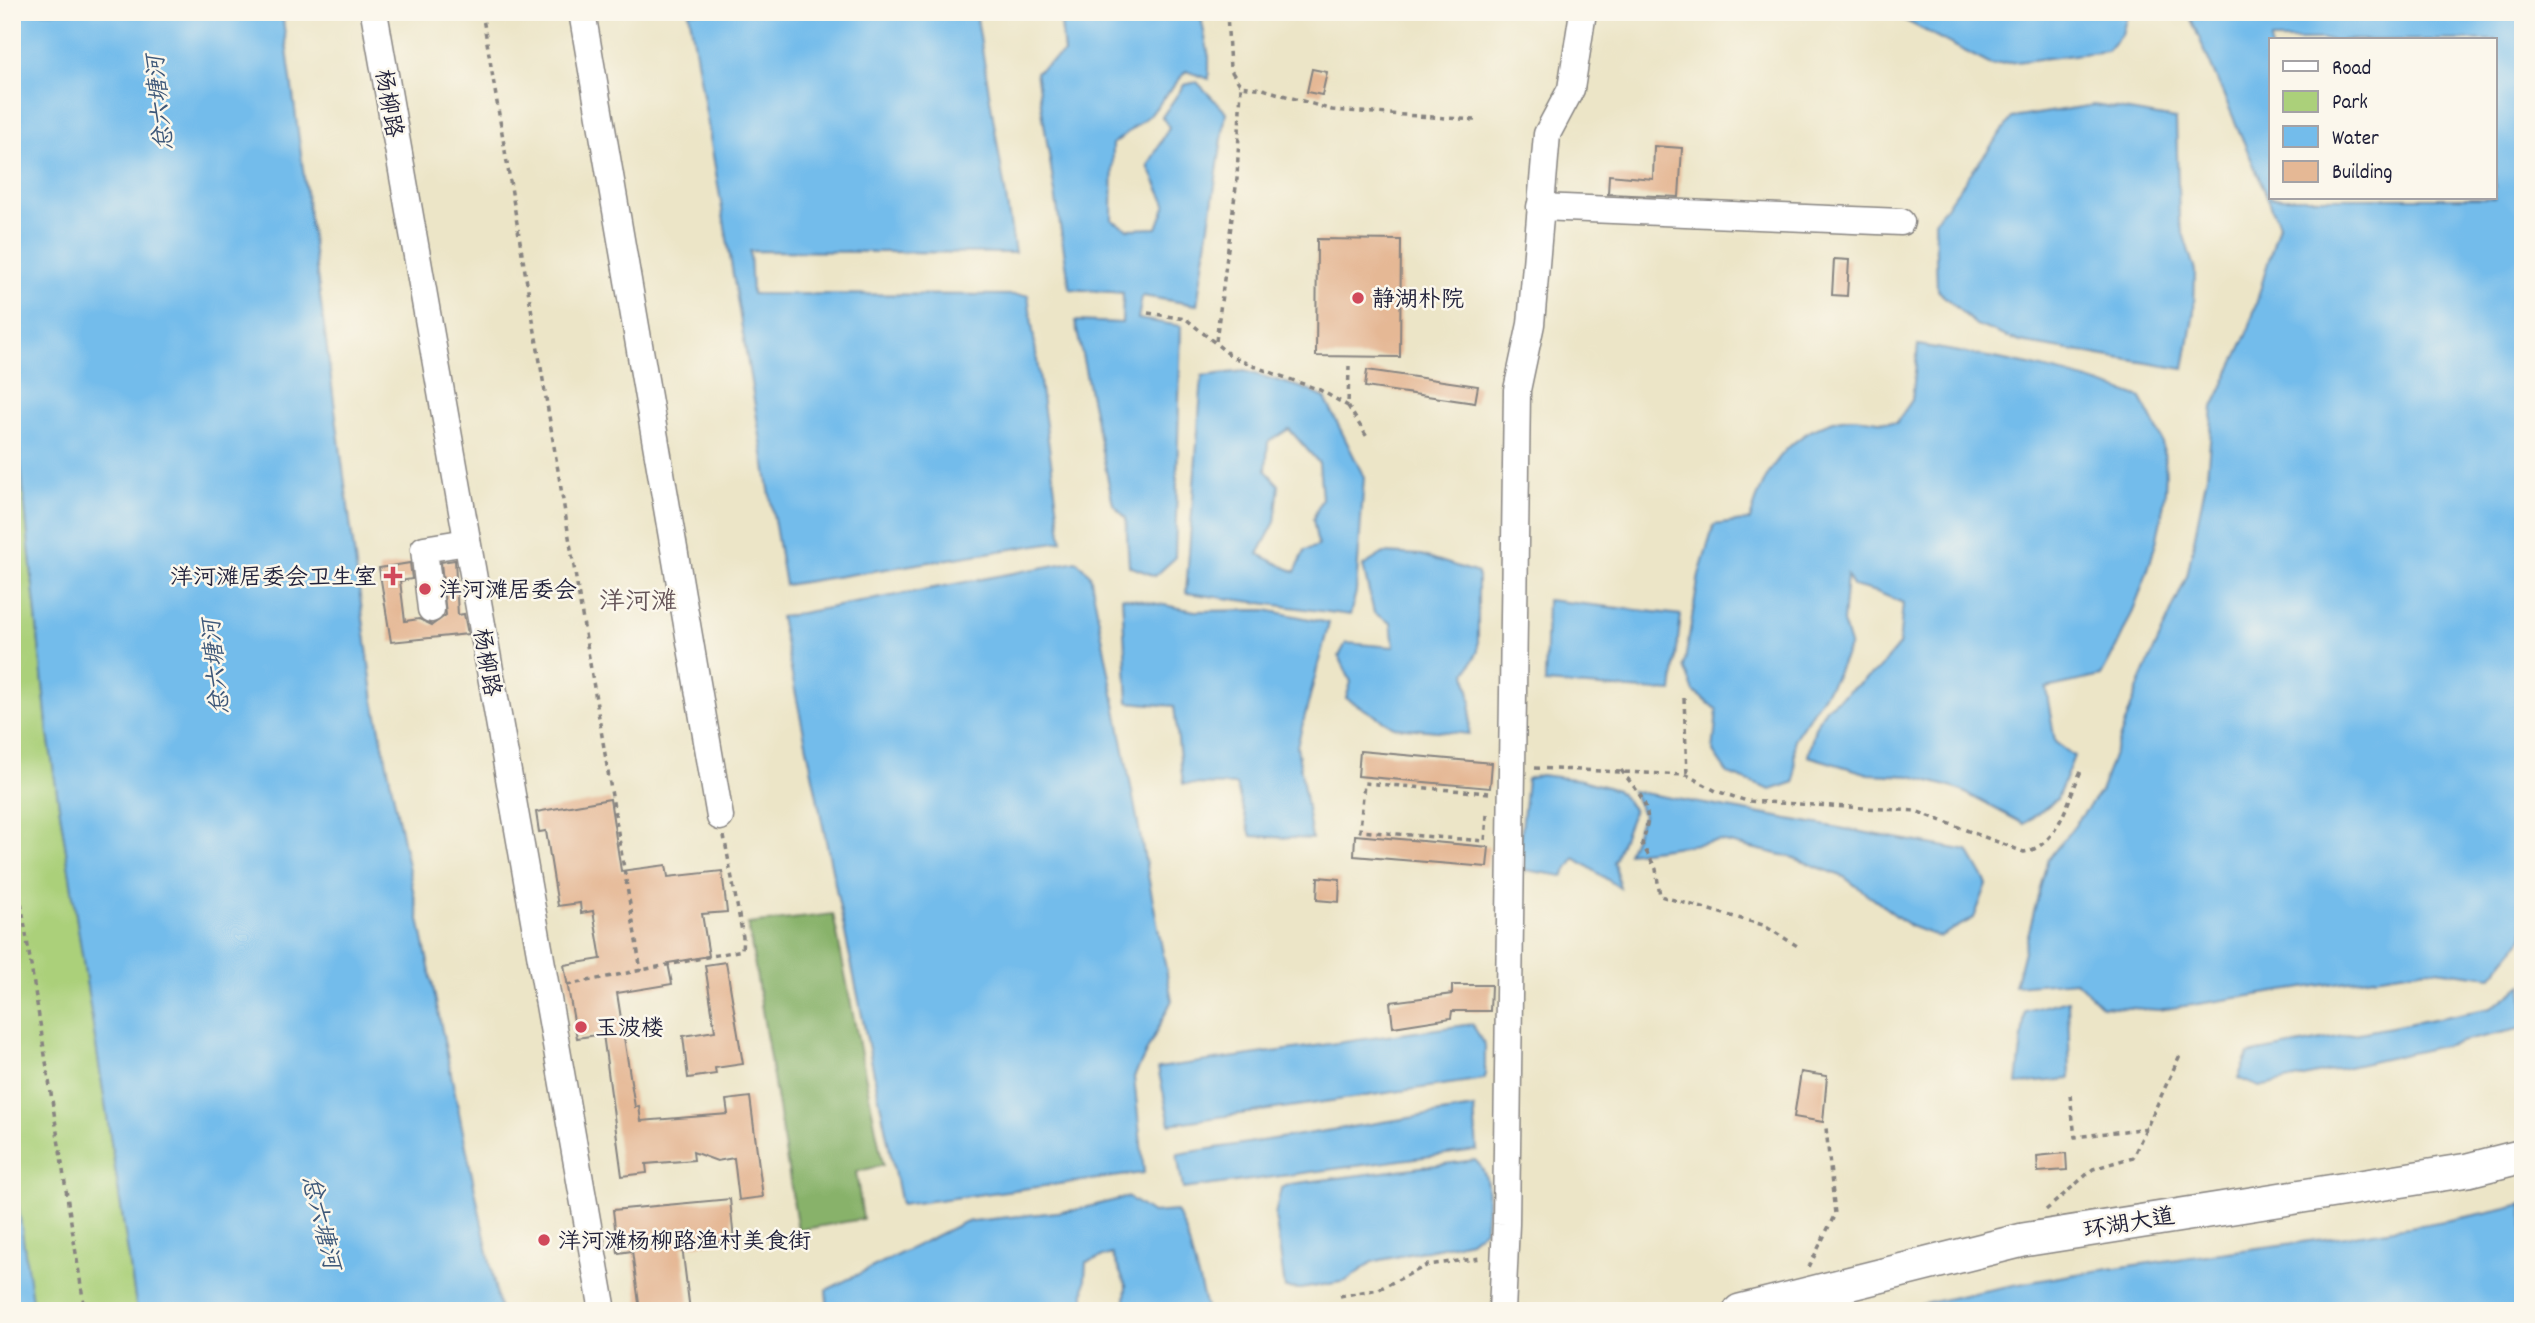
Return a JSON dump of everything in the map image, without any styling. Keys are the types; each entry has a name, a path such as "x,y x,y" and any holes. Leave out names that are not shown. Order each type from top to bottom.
{"main road":[{"name":"环湖大道","path":"1740,1311 2023,1240 2167,1215 2468,1170 2523,1156"}],"street":[{"name":"杨柳路","path":"374,12 603,1311"},
{"path":"582,12 720,817"},
{"path":"1502,1311 1517,390 1531,324 1547,134 1571,89 1583,12"},
{"path":"1541,206 1900,222"},
{"path":"431,609 424,549 467,542"}],"path":[{"path":"482,12 641,971"},
{"path":"1216,341 1237,179 1241,86 1230,69 1227,12"},
{"path":"1241,86 1263,89 1332,110 1475,120"},
{"path":"1148,313 1185,319 1216,341 1231,356 1320,390 1348,406 1367,437"},
{"path":"1348,406 1349,366"},
{"path":"1684,698 1687,775"},
{"path":"1512,767 1687,775 1716,791 1747,801 1777,805 1916,811 2024,852 2036,850 2051,837 2081,771"},
{"path":"1621,770 1645,801 1650,822 1642,844 1657,869 1660,896 1763,925 1799,947"},
{"path":"1488,803 1489,792 1364,783 1360,831 1485,841 1487,813 1511,815"},
{"path":"546,989 741,950 743,937 720,817"},
{"path":"12,844 85,1311"},
{"path":"2036,1219 2093,1169 2133,1157 2180,1055"},
{"path":"2070,1095 2076,1137 2148,1128"},
{"path":"1794,1296 1835,1214 1826,1128"},
{"path":"1340,1296 1378,1289 1428,1265 1504,1257"}],"green space":[{"path":"12,378 48,734 137,1311 12,1311"},
{"path":"833,914 883,1165 856,1172 863,1219 798,1230 748,924"}],"water":[{"name":"总六塘河","path":"12,12 282,12 374,701 500,1311 137,1311 48,734 12,378"},
{"path":"689,12 976,12 1015,253 750,251 752,294 1028,295 1062,541 785,585"},
{"path":"1045,12 1200,12 1209,57 1209,79 1186,71 1151,114 1113,144 1112,220 1128,229 1157,228 1166,204 1148,166 1169,127 1162,117 1184,85 1197,82 1226,112 1197,305 1142,296 1138,319 1181,326 1175,558 1155,576 1129,566 1126,518 1113,504 1075,321 1122,323 1123,293 1070,289 1036,72 1064,53 1061,23"},
{"path":"1889,12 2128,12 2122,34 2107,51 1991,65"},
{"path":"2188,12 2523,12 2523,938 2491,977 2427,969 2159,1010 2102,1006 2076,981 2015,986 2047,861 2100,792 2140,682 2187,576 2207,475 2213,407 2248,332 2279,224"},
{"path":"2094,105 2176,119 2179,220 2195,271 2194,311 2184,369 2020,342 1976,325 1937,290 1935,221 2012,118"},
{"path":"1918,345 2058,372 2141,398 2160,436 2165,463 2165,494 2160,526 2140,592 2101,676 2046,688 2055,742 2074,756 2057,799 2024,824 1960,790 1912,776 1869,774 1808,756 1815,727 1826,708 1879,669 1899,645 1903,603 1853,586 1847,575 1843,622 1850,645 1835,678 1794,739 1795,782 1771,790 1728,774 1713,752 1717,710 1694,692 1684,667 1699,575 1714,525 1750,520 1770,471 1790,446 1804,435 1843,419 1858,418 1896,423 1912,400"},
{"path":"1244,371 1303,388 1325,398 1364,477 1356,592 1350,615 1186,593 1202,376","holes":["1289,429 1319,463 1322,498 1313,519 1318,546 1305,550 1295,572 1258,554 1275,522 1279,485 1266,471 1268,442"]},
{"path":"1384,553 1421,555 1478,573 1478,651 1466,673 1471,701 1469,734 1394,727 1346,698 1351,682 1339,656 1346,643 1394,647 1391,623 1374,613 1363,566"},
{"path":"1077,561 1090,574 1172,1000 1134,1077 1144,1173 901,1205 780,617"},
{"path":"1122,597 1195,611 1266,610 1329,623 1297,746 1312,839 1251,836 1236,785 1183,784 1174,706 1128,702"},
{"path":"1547,600 1681,615 1672,692 1545,683"},
{"path":"1540,775 1582,780 1617,790 1634,810 1614,862 1620,888 1575,858 1563,876 1518,869 1527,779"},
{"path":"1632,791 1968,851 1987,884 1974,918 1939,937 1910,926 1844,877 1791,857 1720,841 1628,853 1643,815"},
{"path":"2523,985 2523,1028 2259,1087 2238,1078 2248,1054 2491,1008"},
{"path":"2068,1000 2070,1079 2017,1084 2025,1011"},
{"path":"1472,1024 1485,1045 1485,1079 1170,1124 1158,1068"},
{"path":"1474,1108 1477,1150 1183,1189 1177,1154"},
{"path":"1475,1160 1485,1174 1487,1202 1485,1229 1470,1241 1372,1262 1346,1281 1301,1289 1285,1288 1275,1215 1281,1188 1291,1184"},
{"path":"12,1161 31,1294 33,1311 12,1311"},
{"path":"1128,1197 1152,1213 1176,1211 1185,1229 1207,1311 1124,1311 1126,1286 1112,1254 1086,1262 1083,1311 828,1311 826,1290 964,1222 1075,1210"},
{"path":"2523,1204 2523,1311 1895,1311 2041,1280 2406,1227"}],"building":[{"path":"1312,69 1327,72 1322,95 1307,92"},
{"path":"1654,146 1682,148 1679,197 1608,194 1609,175 1653,179"},
{"name":"静湖朴院","path":"1317,239 1401,240 1400,357 1316,356"},
{"path":"1834,259 1849,260 1847,296 1832,295"},
{"path":"1367,370 1478,386 1475,403 1365,387"},
{"path":"455,560 458,615 464,614 468,634 391,642 379,568 410,563 412,579 400,581 405,621 419,619 432,625 446,615 441,562"},
{"path":"1360,751 1492,763 1490,788 1358,776"},
{"path":"610,799 621,871 666,865 668,877 722,871 727,912 702,914 709,956 668,963 672,984 617,993 635,1107 639,1106 641,1121 728,1114 726,1100 750,1097 763,1197 739,1200 734,1158 717,1161 693,1152 694,1160 646,1164 647,1173 622,1176 603,1034 577,1038 564,965 601,959 593,911 581,913 580,903 558,906 546,831 539,832 536,812"},
{"path":"1355,835 1489,847 1487,867 1354,856"},
{"path":"1318,877 1340,879 1339,902 1317,900"},
{"path":"726,962 743,1064 715,1068 716,1074 688,1078 683,1036 715,1031 705,965"},
{"path":"1452,985 1491,985 1490,1011 1452,1011 1451,1018 1393,1027 1390,1002 1452,994"},
{"path":"1801,1072 1827,1076 1823,1122 1794,1117"},
{"path":"2066,1153 2067,1170 2038,1172 2037,1156"},
{"path":"730,1199 734,1241 682,1246 690,1311 640,1311 632,1251 618,1253 613,1210"}],"place":[{"name":"静湖朴院","path":"1358,298"},
{"name":"洋河滩居委会卫生室","path":"393,576"},
{"name":"洋河滩居委会","path":"425,589"},
{"name":"玉波楼","path":"581,1027"},
{"name":"洋河滩杨柳路渔村美食街","path":"544,1240"}],"district":[{"name":"洋河滩","path":"638,600"}]}
